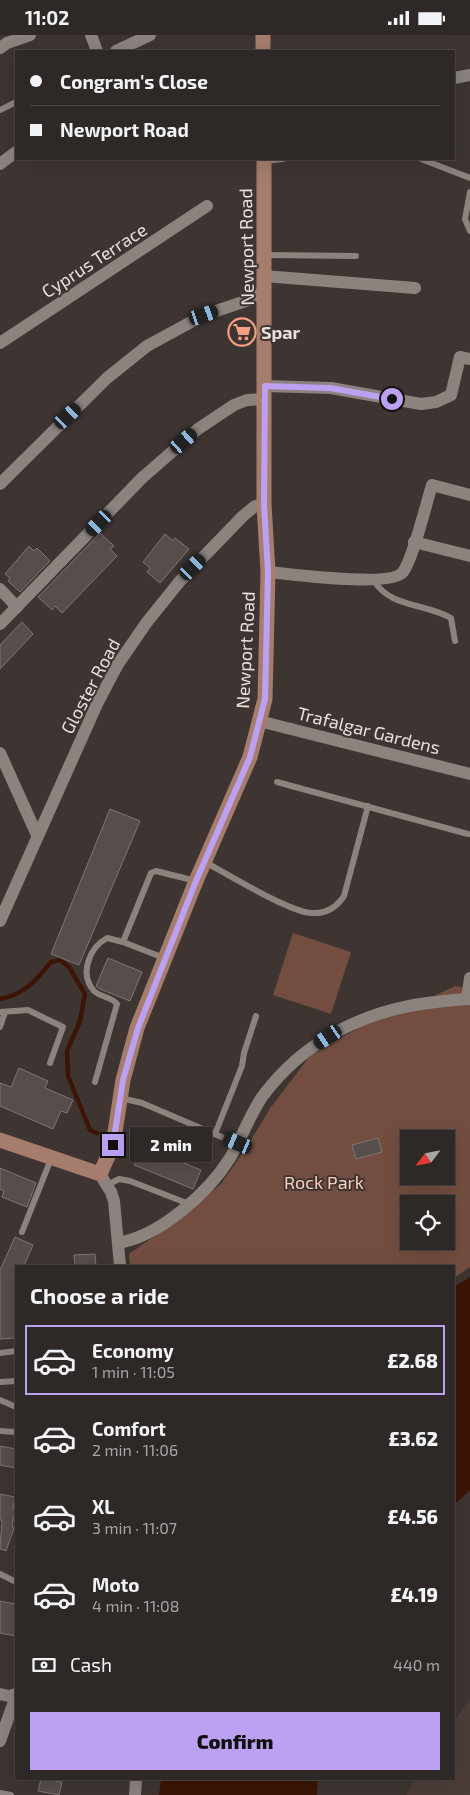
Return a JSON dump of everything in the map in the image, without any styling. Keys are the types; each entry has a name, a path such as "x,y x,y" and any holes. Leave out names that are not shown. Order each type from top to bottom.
{"street":[{"path":"0,48 7,43 30,35"},
{"path":"91,35 97,50"},
{"path":"118,50 150,35"},
{"path":"263,50 264,35"},
{"path":"455,78 470,75"},
{"path":"0,164 15,153"},
{"name":"Newport Road","path":"103,1180 113,1145 129,1053 164,958 250,757 265,699 268,572 264,504 264,160"},
{"name":"Cyprus Terrace","path":"0,343 207,206"},
{"path":"0,484 107,377 147,346 204,315 249,300 265,284 415,288"},
{"path":"0,624 142,478 198,429 234,405 264,393 330,388 421,404 436,402 451,395 460,357 470,359"},
{"path":"268,572 374,581 396,578 403,572 432,485 470,495"},
{"name":"Gloster Road","path":"0,921 97,704 137,635 180,581 233,526 255,506 264,504"},
{"path":"414,542 470,556"},
{"path":"0,589 17,607"},
{"name":"Trafalgar Gardens","path":"259,721 470,774"},
{"path":"0,753 37,835"},
{"path":"118,1243 129,1241 154,1229 203,1193 218,1176 261,1099 279,1077 316,1045 341,1028 372,1015 413,1004 468,999 470,978"},
{"path":"0,1140 103,1180 114,1201 120,1265"},
{"path":"0,1694 15,1695"},
{"path":"0,1741 15,1698"},
{"path":"135,1795 136,1780"}],"lane":[{"path":"0,110 15,102"},
{"path":"425,160 470,178"},
{"path":"470,192 465,219 470,231"},
{"path":"264,255 356,256"},
{"path":"374,581 381,591 399,601 451,618 455,641"},
{"path":"277,782 468,834"},
{"path":"205,862 285,904 310,914 331,910 338,905 344,896 368,806"},
{"path":"124,942 151,873 156,871 196,881"},
{"path":"96,1082 117,1004 115,1001 95,992 86,975 86,964 99,942 107,938 124,942 164,958"},
{"path":"0,1027 2,1012 28,1010 63,1027 50,1063"},
{"path":"215,1134 242,1066 244,1053 256,1016"},
{"path":"120,1098 142,1103 238,1143"},
{"path":"22,1232 51,1159"},
{"path":"103,1180 119,1179 130,1181 189,1203"},
{"path":"0,1353 15,1351"},
{"path":"0,1382 15,1381"},
{"path":"0,1400 15,1407"},
{"path":"0,1431 15,1432"},
{"path":"0,1574 15,1581"},
{"path":"0,1793 11,1795"}],"shaded area":[{"path":"470,1277 470,1490 455,1504 455,1286"},
{"path":"470,1700 470,1795 406,1795 414,1780 455,1780 455,1720"},
{"path":"161,1780 318,1780 317,1795 159,1795"}],"green space":[{"path":"293,933 351,952 331,1014 273,995"},
{"name":"Rock Park","path":"455,986 470,989 470,1267 455,1277 455,1265 130,1265 129,1254 172,1224 221,1184 271,1107 310,1056 365,1024 413,1006"}],"building":[{"path":"100,533 114,546 110,549 117,556 62,613 55,606 52,610 38,597"},
{"path":"165,534 173,541 175,538 189,549 160,583 147,572 150,568 143,562"},
{"path":"29,546 34,551 37,548 50,561 20,592 8,581 10,578 5,574"},
{"path":"22,622 33,634 0,669 0,645"},
{"path":"110,809 140,821 79,965 51,954"},
{"path":"108,958 142,972 130,1001 96,986"},
{"path":"19,1068 48,1081 45,1088 73,1100 67,1113 61,1111 53,1129 0,1106 0,1083 11,1087"},
{"path":"378,1138 382,1152 356,1159 352,1145"},
{"path":"142,1146 201,1170 193,1189 134,1165"},
{"path":"0,1168 36,1183 27,1207 2,1197 4,1191 0,1189"},
{"path":"15,1237 33,1245 24,1265 15,1265 15,1338 0,1339 0,1270"},
{"path":"95,1254 96,1265 75,1265 74,1255"},
{"path":"0,1446 15,1449 15,1468 0,1465"},
{"path":"0,1494 15,1497 12,1527 14,1528 6,1551 0,1549 2,1520 0,1520"},
{"path":"0,1601 15,1604 15,1636 0,1633"},
{"path":"41,1780 62,1782 59,1795 38,1791"}],"waterway":[{"path":"0,999 16,994 29,986 51,962 60,960 69,967 85,994 80,1021 67,1051 68,1076 90,1130 97,1133"}],"place":[{"name":"Spar","path":"242,332"}],"route":[{"path":"113,1145 129,1053 164,958 250,757 265,699 268,572 264,504 265,386 330,388 392,399"}]}
